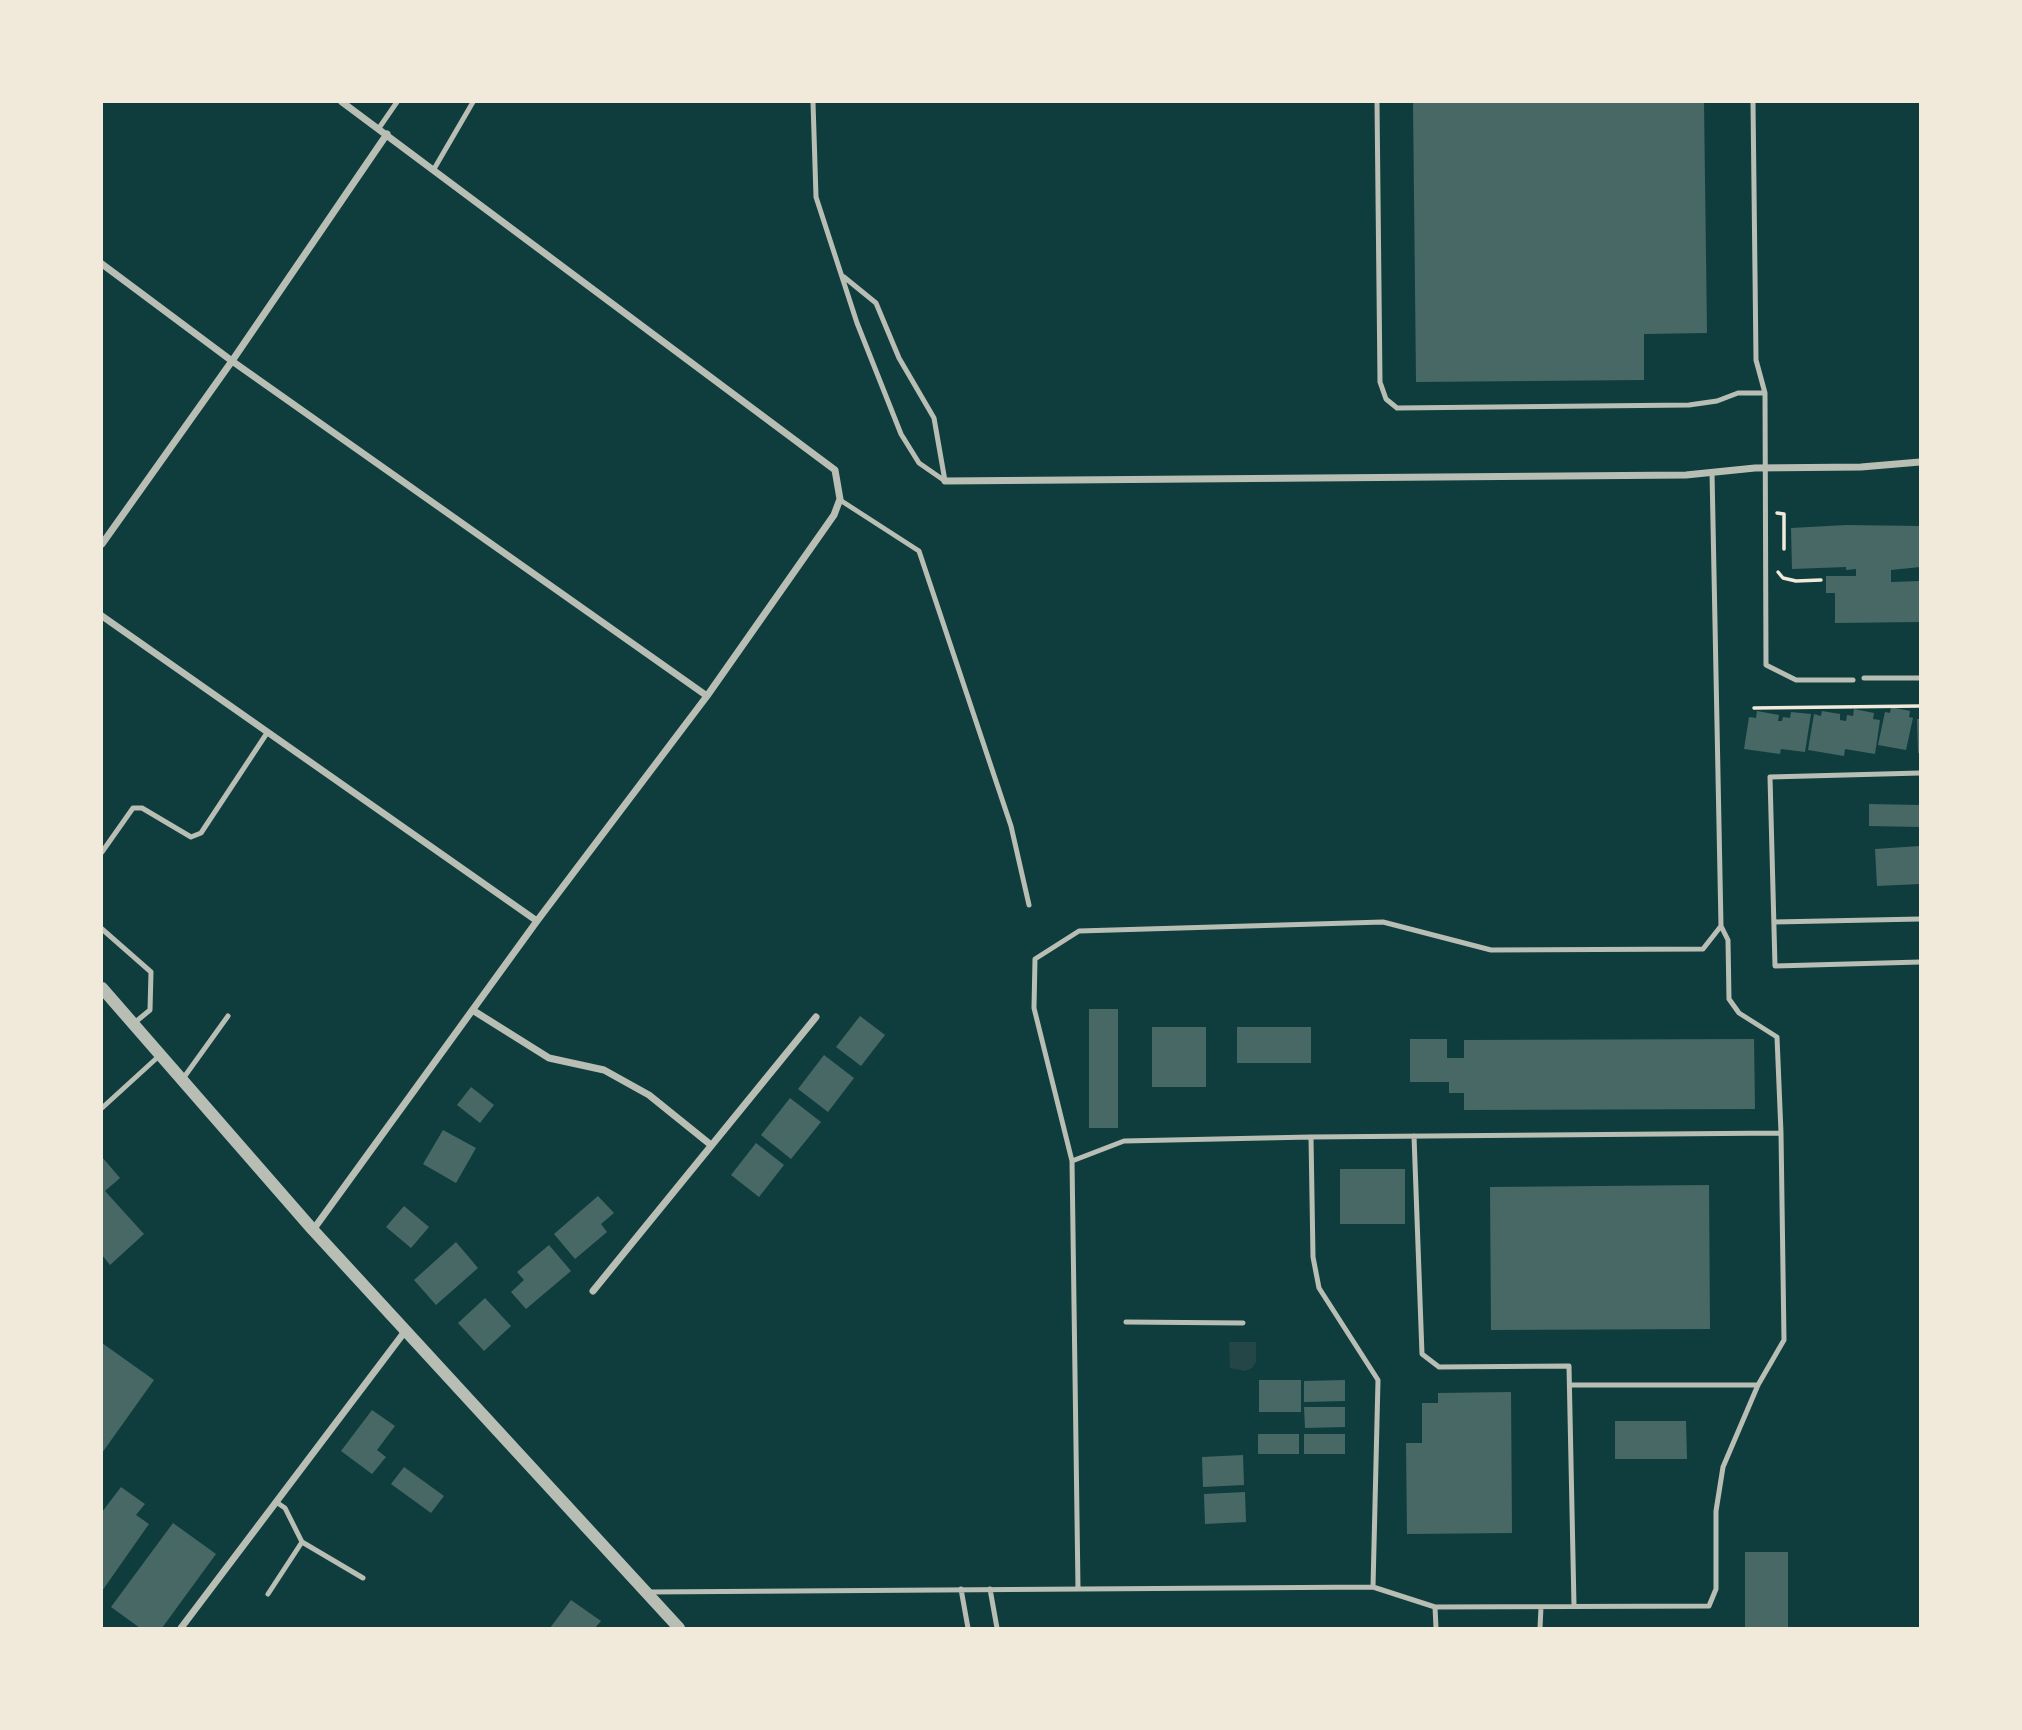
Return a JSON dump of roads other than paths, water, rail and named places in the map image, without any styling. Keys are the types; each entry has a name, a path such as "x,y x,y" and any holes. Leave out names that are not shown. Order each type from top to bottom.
{"street":[{"path":"313,1230 537,921 707,696 834,515 840,500 835,470 342,102"},
{"path":"102,544 232,361 387,134"},
{"path":"102,264 232,361 707,696"},
{"path":"945,481 1712,472 1765,468 1861,467 1920,461"},
{"path":"102,616 537,921"},
{"path":"102,988 313,1230 679,1629"},
{"path":"474,1011 550,1058 604,1070 649,1095 711,1145"},
{"path":"593,1291 816,1017"},
{"path":"181,1629 406,1329"}],"lane":[{"path":"379,128 397,102"},
{"path":"434,169 472,102"},
{"path":"813,102 816,197 857,323 901,434 919,463 945,481"},
{"path":"1377,102 1380,383 1386,399 1398,408 1689,405 1717,401 1738,393 1765,393"},
{"path":"1753,102 1756,360 1765,393 1766,665 1796,680 1853,680"},
{"path":"843,276 876,303 899,358 934,418 945,481"},
{"path":"646,1592 1373,1587 1435,1607 1709,1606 1716,1589 1716,1510 1723,1467 1758,1385 1784,1340 1777,1037 1739,1013 1729,999 1728,940 1721,926 1712,472"},
{"path":"840,500 919,551 1011,826 1029,905"},
{"path":"1864,678 1920,678"},
{"path":"102,852 133,808 142,808 191,837 201,833 267,733"},
{"path":"1920,774 1770,777 1775,966 1920,962"},
{"path":"1774,922 1920,919"},
{"path":"1078,1588 1072,1161 1034,1008 1035,959 1079,931 1384,922 1491,950 1703,949 1721,926"},
{"path":"102,929 151,972 150,1010 133,1024"},
{"path":"182,1080 228,1016"},
{"path":"102,1108 160,1055"},
{"path":"102,1096 108,1102"},
{"path":"1072,1161 1124,1141 1781,1133"},
{"path":"1414,1136 1422,1354 1439,1367 1569,1366 1574,1606"},
{"path":"1311,1138 1313,1257 1319,1288 1378,1380 1373,1587"},
{"path":"1126,1322 1243,1322"},
{"path":"1570,1385 1758,1385"},
{"path":"276,1502 285,1508 302,1542 363,1578"},
{"path":"268,1594 302,1542"},
{"path":"961,1589 968,1629"},
{"path":"990,1589 997,1629"},
{"path":"1540,1629 1541,1606"},
{"path":"1435,1607 1436,1629"}]}
